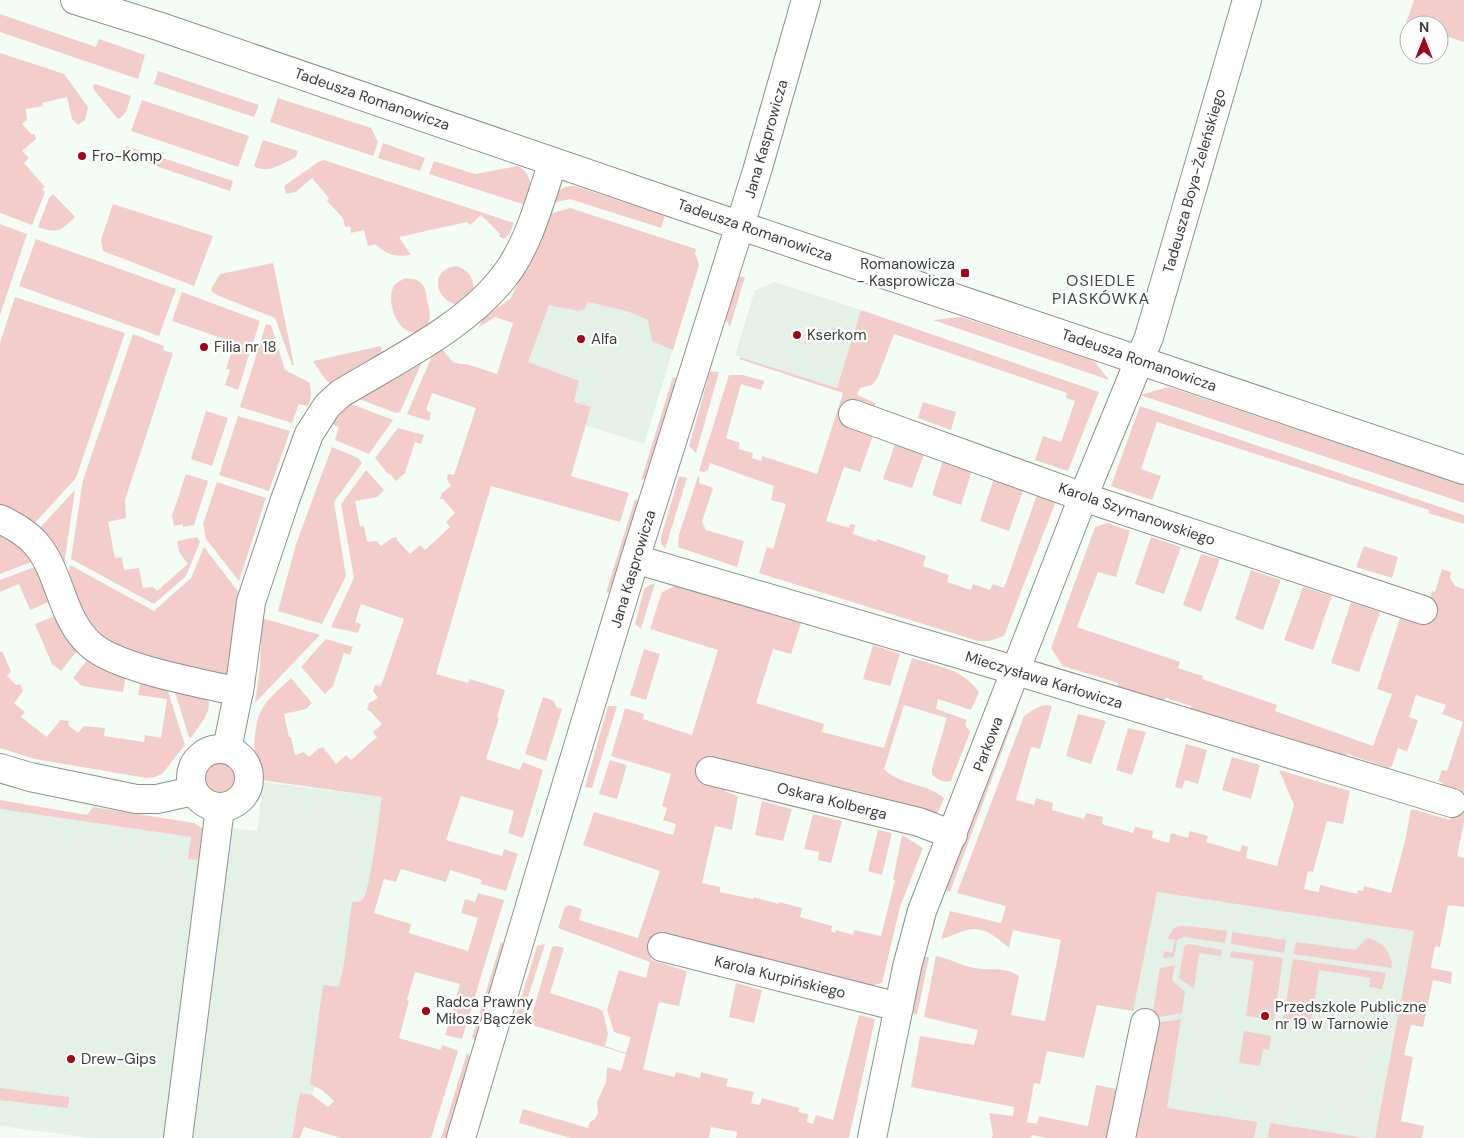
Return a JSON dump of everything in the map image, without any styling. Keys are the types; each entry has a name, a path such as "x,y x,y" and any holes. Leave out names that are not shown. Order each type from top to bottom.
{"street":[{"name":"Tadeusza Romanowicza","path":"75,0 158,26 553,162 1464,470"},
{"name":"Jana Kasprowicza","path":"461,1138 543,862 741,225 806,0"},
{"name":"Tadeusza Boya-Żeleńskiego","path":"1138,360 1152,328 1247,0"},
{"path":"227,749 239,692 251,602 309,434 326,406 340,394 438,335 484,300 507,274 522,246 553,162"},
{"name":"Parkowa","path":"872,1138 917,926 1138,360"},
{"name":"Karola Szymanowskiego","path":"853,414 1083,497 1423,610"},
{"path":"0,519 28,536 38,547 46,560 69,615 80,634 92,646 105,655 134,666 239,692"},
{"name":"Mieczysława Karłowicza","path":"636,559 1016,671 1452,803"},
{"path":"227,749 242,759 249,777 248,786 244,795 230,806 212,807 197,798 190,782 190,772 200,756 208,751 227,749"},
{"path":"0,768 30,777 136,798 157,800 193,791"},
{"name":"Oskara Kolberga","path":"710,771 919,822 953,835"},
{"path":"178,1138 220,808"},
{"name":"Karola Kurpińskiego","path":"662,947 899,1007"},
{"path":"1121,1138 1145,1022"}],"shaded area":[{"path":"1414,0 1464,0 1464,42 1449,37 1449,15 1409,15"},
{"path":"0,14 96,47 99,39 145,55 138,79 0,32"},
{"path":"0,53 64,74 88,107 85,120 78,125 72,119 67,97 42,103 43,106 26,109 27,120 22,124 32,135 34,133 36,139 22,151 29,158 24,163 45,187 42,189 45,192 32,225 0,213"},
{"path":"158,71 259,105 254,117 154,84"},
{"path":"95,84 131,96 127,109 121,117 118,119 94,90 93,86"},
{"path":"278,98 371,128 378,142 373,156 270,122"},
{"path":"142,100 249,136 238,167 131,131"},
{"path":"263,140 298,151 296,157 270,169 254,166"},
{"path":"383,143 425,158 420,171 378,158"},
{"path":"126,146 233,181 230,191 123,155"},
{"path":"324,160 514,223 509,235 504,239 499,236 500,234 481,215 470,225 467,222 399,237 411,255 400,256 392,254 375,244 368,246 364,230 351,233 350,226 345,227 343,218 327,201 329,198 312,178 296,192 286,194 284,186 318,162"},
{"path":"434,161 475,174 518,166 529,178 530,188 526,205 429,174"},
{"path":"575,186 665,216 661,228 570,199 552,203 560,190"},
{"path":"53,194 75,217 62,228 54,231 38,227 49,198"},
{"path":"113,204 213,236 194,286 103,251 101,240"},
{"path":"570,208 696,249 695,253 699,265 673,350 652,341 648,320 627,311 588,302 585,309 578,311 549,305 528,362 579,381 574,402 591,407 571,476 629,493 620,522 491,486 436,674 468,683 470,679 505,690 497,717 499,718 486,759 520,770 523,762 543,770 523,838 508,833 514,811 461,796 446,840 502,856 504,849 518,854 506,891 481,884 482,880 450,870 446,882 401,869 396,882 384,879 374,913 411,924 409,933 468,951 478,918 461,913 465,899 475,902 478,893 504,900 462,1039 445,1035 460,984 415,972 399,1038 440,1050 443,1045 458,1051 431,1138 341,1138 304,1127 300,1138 292,1138 300,1093 312,1095 328,1107 334,1101 322,1090 310,1084 323,985 339,987 352,902 362,900 366,892 372,867 382,797 261,780 256,765 254,744 259,715 268,700 291,678 312,703 306,709 284,714 295,755 304,752 309,757 323,747 336,764 346,755 351,760 377,737 373,732 382,724 367,710 369,703 378,698 373,691 375,685 381,686 404,619 361,604 355,622 361,624 358,633 331,627 354,578 341,504 366,470 384,490 377,497 355,501 360,526 364,526 367,542 377,541 381,546 392,538 397,537 397,540 410,554 420,545 425,550 450,527 446,522 455,513 443,499 440,499 442,493 451,486 447,479 448,474 454,475 476,408 432,393 426,410 431,413 429,421 407,414 435,349 441,348 453,362 467,364 497,374 513,323 495,317 479,327 483,318 511,298 549,214"},
{"path":"571,211 699,265 644,444 513,402"},
{"path":"0,224 27,234 0,315"},
{"path":"36,239 176,289 159,336 19,286"},
{"path":"273,263 294,365 292,365 275,318 219,296 212,292 211,289 220,274"},
{"path":"456,266 465,270 471,277 473,286 473,296 458,305 444,297 438,285 438,279 442,273"},
{"path":"739,276 745,277 730,327 726,320"},
{"path":"405,278 420,282 426,294 429,319 426,327 417,332 410,332 399,324 391,301 391,294 396,283"},
{"path":"775,282 861,310 837,388 735,355 755,290"},
{"path":"182,292 260,321 238,390 225,385 230,370 226,369 234,344 239,344 172,321"},
{"path":"15,297 125,333 76,478 33,525 0,505 0,343"},
{"path":"861,310 1099,392 1068,471 1035,460 1043,436 1061,442 1075,401 1066,398 1067,393 894,334 878,377 872,385 860,388 857,395 876,403 864,433 873,436 860,472 844,467 826,521 849,528 851,524 855,525 853,534 876,542 877,539 926,556 923,566 949,575 947,582 971,590 973,584 990,590 993,584 1004,588 1038,492 1056,501 1004,636 989,641 978,641 759,573 767,547 773,549 786,504 771,500 774,486 710,463 708,470 704,472 699,471 729,375 743,375 764,381 761,390 741,384 726,438 740,443 738,449 753,453 752,458 761,461 762,456 817,474 843,393 739,359 740,357 837,388"},
{"path":"961,317 1088,359 1095,362 1109,380 933,320"},
{"path":"266,324 271,325 285,370 309,382 311,397 308,406 299,404 292,423 240,407"},
{"path":"133,334 164,346 163,350 173,353 125,500 126,518 108,522 115,558 122,557 124,570 139,568 143,588 153,587 157,591 188,564 179,552 177,541 197,537 200,542 186,576 154,604 71,559 83,480"},
{"path":"381,346 382,355 333,386 325,379 313,361"},
{"path":"426,353 400,412 396,413 354,397"},
{"path":"710,371 719,372 696,453 689,446"},
{"path":"673,377 681,379 651,477 641,480"},
{"path":"1169,387 1464,485 1464,503 1140,395"},
{"path":"346,402 393,420 369,454 335,440 339,427 324,421"},
{"path":"923,402 956,412 951,430 918,418"},
{"path":"1140,406 1464,515 1464,524 1428,513 1429,510 1157,422 1141,469 1161,476 1152,500 1111,486"},
{"path":"206,411 228,418 212,466 191,459"},
{"path":"238,416 290,431 269,491 219,475"},
{"path":"398,428 424,435 421,444 415,442 405,473 396,481 375,458"},
{"path":"895,444 924,454 912,488 883,479"},
{"path":"332,447 358,458 362,463 334,502 346,576 322,624 278,611 296,544"},
{"path":"943,460 972,471 961,505 932,495"},
{"path":"186,474 208,481 194,525 183,527 183,524 174,526 172,516"},
{"path":"679,476 687,478 665,549 661,543 661,538"},
{"path":"698,476 700,478 699,483 713,488 702,522 706,530 744,541 737,567 678,547 679,535"},
{"path":"994,478 1024,488 1009,531 980,521"},
{"path":"217,482 266,498 239,581 206,539 203,524"},
{"path":"75,490 64,565 38,530"},
{"path":"635,499 643,503 617,590 606,593"},
{"path":"1107,523 1130,531 1116,577 1098,572 1077,627 1180,662 1178,668 1203,676 1202,679 1277,705 1275,711 1373,746 1392,694 1377,689 1400,618 1420,625 1432,591 1435,592 1442,569 1451,572 1450,578 1455,586 1464,589 1464,822 1457,856 1464,858 1464,907 1448,905 1440,947 1435,946 1431,968 1452,972 1451,984 1433,980 1423,1027 1411,1025 1404,1055 1413,1057 1401,1121 1424,1126 1422,1138 1375,1138 1414,931 1157,892 1133,1011 1097,1005 1084,1058 1047,1051 1040,1084 1034,1083 1027,1122 1037,1124 1039,1116 1088,1126 1096,1085 1117,1089 1107,1138 1046,1138 1032,1135 1031,1138 992,1138 989,1113 1013,1116 1014,1107 911,1087 920,1036 974,1045 978,1030 924,1017 936,956 970,967 1007,971 1019,976 1011,1015 1045,1021 1061,940 1013,930 1009,948 990,933 979,929 964,931 941,939 950,911 1001,923 1006,906 957,893 1024,716 1037,708 1044,705 1052,706 1040,749 1031,747 1016,800 1034,805 1036,798 1053,803 1052,810 1084,819 1086,813 1103,817 1102,824 1133,833 1135,827 1153,831 1152,838 1169,843 1171,833 1188,838 1190,831 1208,836 1206,842 1240,852 1242,845 1248,847 1246,858 1277,866 1294,805 1279,770 1350,791 1343,824 1327,821 1313,872 1308,871 1304,889 1319,892 1320,885 1357,894 1358,890 1363,891 1364,886 1391,893 1405,841 1411,809 1450,820 1455,798 1443,794 1443,783 1438,781 1442,770 1447,771 1463,722 1442,714 1446,705 1416,695 1409,717 1418,720 1407,752 1398,748 1392,766 1387,769 1347,754 1344,757 1191,710 1191,706 1167,698 1162,701 1118,687 1118,683 1063,666 1051,648 1095,527"},
{"path":"0,532 27,552 34,561 0,574"},
{"path":"1151,537 1181,547 1164,594 1135,584"},
{"path":"1364,546 1398,557 1392,578 1356,567"},
{"path":"204,547 239,593 241,601 235,670 225,677 110,644 87,622 68,577 70,565 154,611 191,578"},
{"path":"1201,554 1220,559 1201,612 1183,605"},
{"path":"37,566 51,601 30,610 19,584 0,592 0,580"},
{"path":"1251,570 1281,580 1263,630 1235,619"},
{"path":"655,583 641,629 635,624 644,589"},
{"path":"675,586 801,623 791,654 773,649 756,703 824,724 822,732 884,748 912,658 957,673 973,684 979,692 971,710 938,699 936,709 967,720 965,725 970,732 951,781 948,782 936,778 932,774 932,768 947,718 904,705 884,769 898,779 930,790 944,798 936,817 711,761 706,784 725,789 726,792 738,796 732,830 715,826 702,883 720,887 720,892 753,899 754,897 802,908 800,917 832,926 831,931 835,933 836,930 853,935 854,930 881,936 895,880 893,880 902,835 923,848 900,907 882,983 866,987 657,935 651,960 687,971 679,1006 659,1002 643,1069 674,1077 676,1072 700,1078 701,1072 728,1079 726,1086 754,1092 751,1103 760,1105 762,1098 799,1108 798,1112 808,1114 807,1122 813,1124 816,1115 833,1120 859,1015 875,1019 849,1138 736,1138 737,1132 711,1127 709,1138 570,1138 519,1123 523,1109 588,1128 590,1122 595,1119 598,1113 597,1102 606,1082 607,1067 621,1071 626,1054 529,1024 552,947 564,948 550,993 603,1011 608,1034 605,1046 626,1053 631,1037 614,1032 607,1010 619,970 646,978 650,962 558,928 565,907 570,905 582,909 579,920 638,938 660,871 583,845 594,812 673,835 676,824 663,820 667,808 662,806 671,774 611,756 625,708 644,714 643,719 692,735 718,650 650,629 662,592"},
{"path":"1303,587 1332,596 1313,650 1284,640"},
{"path":"1351,602 1380,612 1359,672 1331,663"},
{"path":"57,615 77,651 61,671 52,664 35,624"},
{"path":"262,618 320,635 255,703 260,666"},
{"path":"326,639 353,647 350,655 344,653 333,686 325,694 301,667"},
{"path":"873,645 900,654 890,686 863,679"},
{"path":"644,649 660,654 646,700 630,695"},
{"path":"2,651 11,671 7,676 16,685 20,684 23,691 14,703 25,712 21,717 47,737 60,720 69,721 68,725 78,733 84,726 105,728 104,736 144,742 145,735 161,738 167,699 138,695 141,678 165,682 185,745 162,774 146,778 35,759 0,748 0,652"},
{"path":"87,660 111,671 126,674 123,692 82,686 73,678"},
{"path":"173,686 206,696 209,701 205,717 191,738 189,737"},
{"path":"543,697 554,701 556,707 562,709 546,761 525,754"},
{"path":"608,706 617,706 592,788 585,787"},
{"path":"1018,708 950,892 942,890 1010,719"},
{"path":"1078,714 1106,721 1091,764 1066,756"},
{"path":"1128,728 1146,732 1132,775 1116,770"},
{"path":"1186,744 1207,750 1198,784 1185,780 1182,789 1175,787"},
{"path":"1232,757 1260,765 1251,799 1222,790"},
{"path":"610,760 627,765 617,799 599,794"},
{"path":"219,761 231,766 236,778 231,790 219,795 207,790 202,778 207,766"},
{"path":"263,782 399,799 300,1138 191,1138 232,828 257,831"},
{"path":"0,800 87,815 93,807 194,823 205,830 207,855 195,860 188,859 191,837 0,809"},
{"path":"762,801 792,809 783,841 755,835"},
{"path":"0,809 191,837 207,855 170,1138 91,1138 0,1126"},
{"path":"813,814 842,821 831,863 818,860 819,852 804,849"},
{"path":"878,830 892,833 882,875 868,871"},
{"name":"Przedszkole Publiczne nr 19 w Tarnowie","path":"1156,892 1414,931 1375,1138 1131,1138 1153,1024 1131,1020"},
{"path":"1180,926 1227,931 1225,943 1184,937 1177,940 1174,957 1163,958 1164,951 1172,953 1175,940 1167,939 1174,928"},
{"path":"1232,932 1286,940 1284,953 1231,944"},
{"path":"1368,938 1386,948 1392,962 1392,968 1293,954 1296,942 1355,950"},
{"path":"501,942 509,945 481,1038 472,1038"},
{"path":"545,944 520,1022 515,1018 537,946"},
{"path":"1188,944 1222,950 1221,956 1199,953 1194,989 1179,978 1184,947"},
{"path":"1231,951 1283,958 1274,1020 1246,1016 1254,961 1230,957"},
{"path":"923,957 929,957 917,1015 910,1011"},
{"path":"1293,959 1386,973 1382,989 1369,987 1371,978 1319,970 1311,1025 1283,1021"},
{"path":"1175,965 1172,980 1185,992 1182,1013 1152,1018 1160,968"},
{"path":"736,983 762,990 754,1023 729,1017"},
{"path":"1181,1019 1167,1108 1257,1122 1254,1138 1126,1138 1150,1024"},
{"path":"1244,1031 1271,1036 1269,1050 1263,1049 1260,1066 1239,1063"},
{"path":"467,1053 474,1060 451,1138 441,1138"},
{"path":"0,1088 69,1097 68,1108 0,1100"},
{"path":"1270,1123 1366,1138 1268,1138"}],"place":[{"name":"Fro-Komp","path":"82,156"},
{"name":"Romanowicza - Kasprowicza","path":"965,273"},
{"name":"Kserkom","path":"797,335"},
{"name":"Alfa","path":"581,339"},
{"name":"Filia nr 18","path":"204,347"},
{"name":"Radca Prawny Miłosz Bączek","path":"426,1011"},
{"name":"Przedszkole Publiczne nr 19 w Tarnowie","path":"1265,1016"},
{"name":"Drew-Gips","path":"71,1059"}],"district":[{"name":"OSIEDLE PIASKÓWKA","path":"1101,289"}]}
